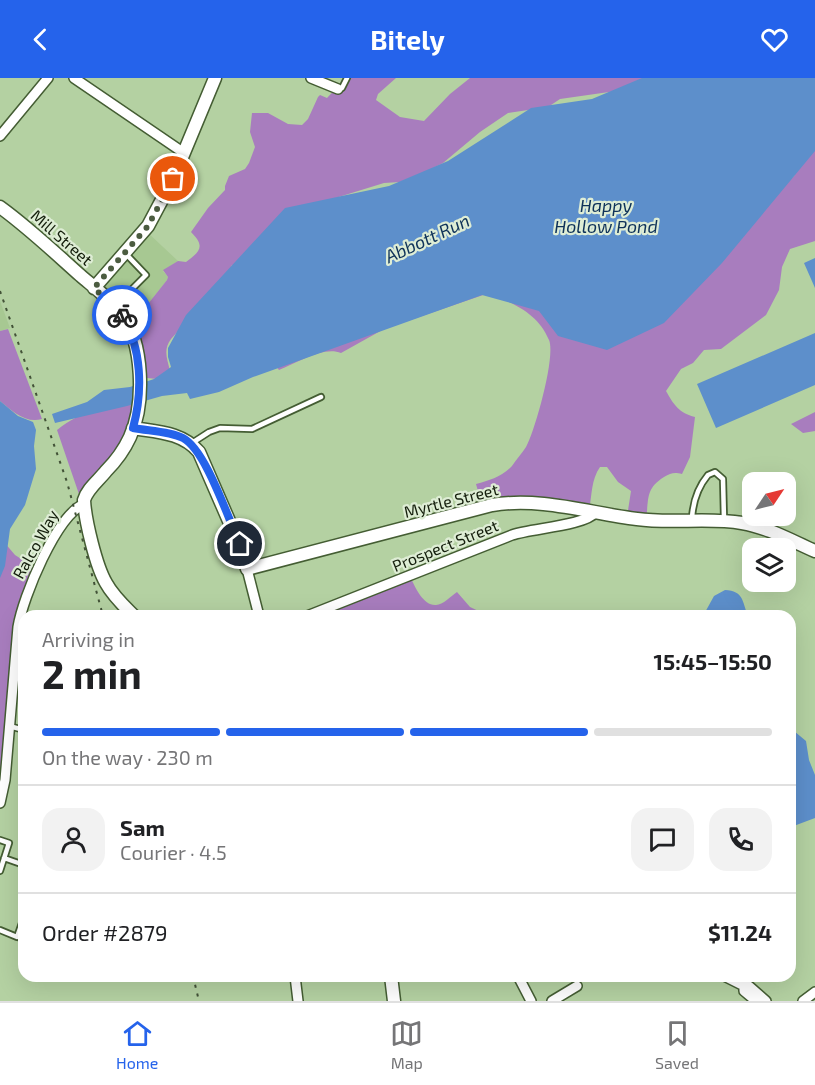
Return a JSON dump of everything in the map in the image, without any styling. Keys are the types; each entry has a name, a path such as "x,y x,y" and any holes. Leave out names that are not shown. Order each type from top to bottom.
{"street":[{"path":"0,136 48,78"},
{"path":"74,78 184,153"},
{"path":"94,288 148,226 184,153 215,78"},
{"path":"311,78 338,89"},
{"name":"Mill Street","path":"0,207 121,313 131,333 137,353 139,372 137,408 133,428"},
{"path":"133,428 173,435 192,443 203,459 240,544 257,610"},
{"name":"Ralco Way","path":"21,610 51,543 71,512 84,504 85,496 120,455 133,428"},
{"name":"Myrtle Street","path":"247,569 503,503 542,503 644,520 744,523 815,551"},
{"path":"84,504 104,580 129,610"},
{"name":"Prospect Street","path":"322,610 512,535 530,529 584,520 596,512"},
{"name":"Ralco Way","path":"0,803 18,627"},
{"path":"296,982 298,1001"},
{"path":"392,982 394,1001"},
{"path":"521,982 531,1001"},
{"path":"736,982 749,986 766,1001"},
{"path":"552,1001 577,986"},
{"path":"744,986 744,991 756,1001"},
{"path":"803,1001 815,992"}],"lane":[{"path":"338,89 342,88 347,78"},
{"path":"114,307 146,275 125,253"},
{"path":"192,443 220,428 252,429 321,397"},
{"path":"698,521 693,507 708,475 715,472 723,479 724,522"},
{"path":"9,726 18,728"},
{"path":"0,840 9,843 0,871"},
{"path":"4,858 18,863"},
{"path":"0,930 17,937 18,934"}],"shaded area":[{"path":"346,78 396,78 378,94 376,100 400,117 424,121 450,94 470,78 657,78 637,88 560,99 548,107 508,113 480,132 443,163 429,170 400,182 384,183 303,208 243,260 231,266 231,272 171,339 166,351 170,371 157,379 147,378 137,382 134,355 123,326 140,314 167,280 168,277 163,270 178,261 186,262 198,251 200,245 191,232 208,208 225,190 229,176 245,169 249,163 255,147 250,132 252,113 268,113 288,124 302,125 308,119 318,97 320,95 327,98"},
{"path":"815,136 815,241 790,249 782,267 779,290 766,315 721,349 704,350 693,363 681,369 666,391 678,408 695,417 690,457 682,474 669,475 658,481 651,490 646,520 627,517 631,491 618,482 607,467 600,467 595,477 589,511 516,506 508,511 505,506 483,509 476,484 504,473 526,447 544,394 550,361 549,340 532,316 489,293 384,329 341,353 334,351 318,353 279,370 276,366 297,355 771,199 794,176"},
{"path":"146,231 178,261 163,271 168,277 167,280 140,314 123,326 97,292"},
{"path":"0,301 10,328 0,331"},
{"path":"8,329 42,419 25,418 0,401 0,331"},
{"path":"133,402 133,427 81,500 57,430 84,414"},
{"path":"815,412 815,431 803,433 791,424"},
{"path":"4,542 15,555 37,569 21,610 18,610 0,800 0,563"},
{"path":"411,578 424,600 432,605 439,605 457,592 470,607 476,610 334,610"}],"water":[{"name":"Happy Hollow Pond","path":"642,78 815,78 815,151 722,263 664,323 607,350 558,336 539,311 482,295 253,377 219,392 190,399 187,393 162,396 55,423 52,414 87,402 104,390 130,387 154,379 171,367 168,348 186,315 285,208 389,186 448,161 531,108 592,99"},
{"path":"815,258 815,288 804,263"},
{"path":"815,333 815,385 716,428 697,384"},
{"path":"0,401 18,416 33,422 36,430 34,446 36,469 25,505 10,529 5,566 0,578"},
{"path":"725,590 736,592 746,610 706,610 714,596"},
{"path":"796,733 806,741 809,760 815,775 815,818 796,825"}],"railway":[{"path":"0,291 67,482 101,610"},
{"path":"194,982 199,1001"}],"way so far":[{"path":"122,315 94,288 148,226 173,179"}],"route":[{"path":"122,315 135,342 139,363 137,408 133,428 182,437 192,443 203,459 240,544"}],"water label":[{"name":"Abbott Run","path":"427,238"}]}
